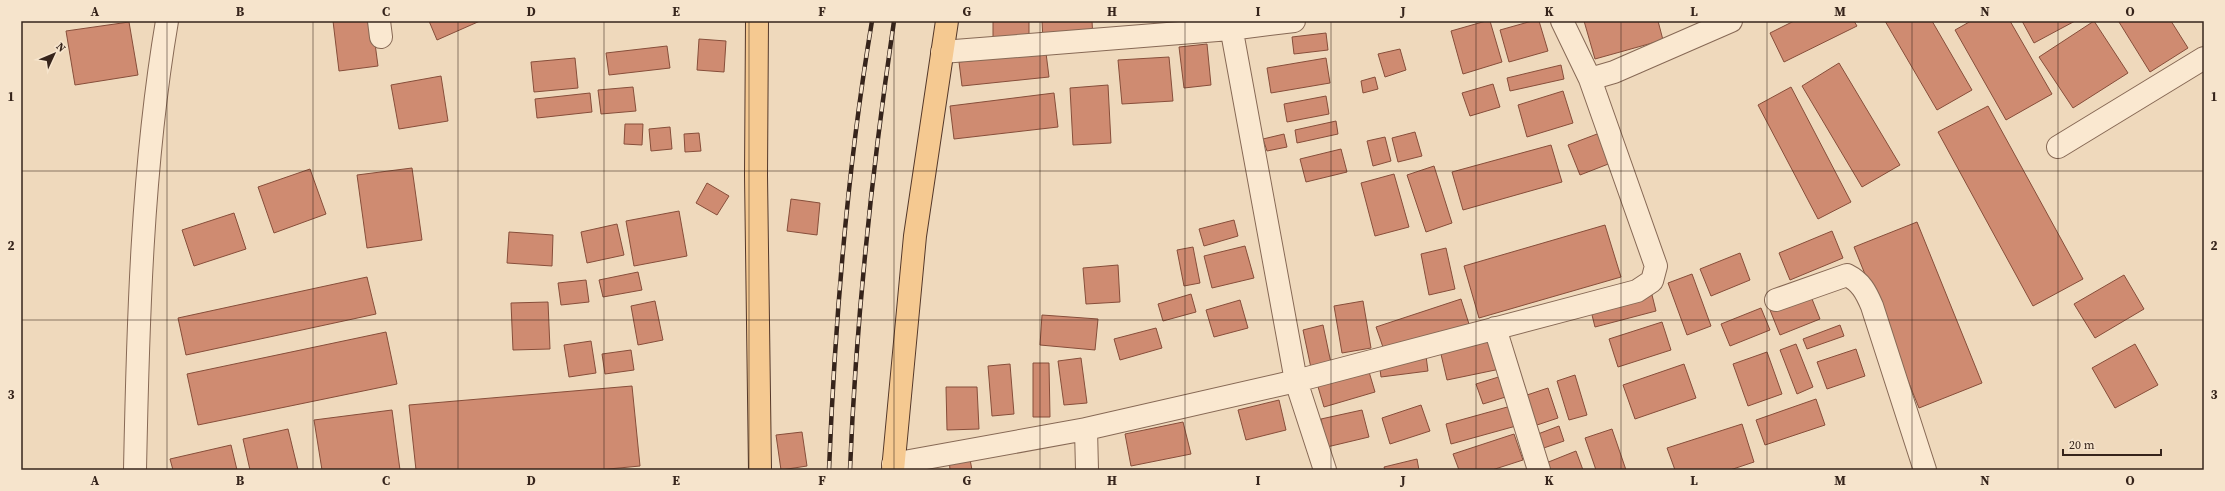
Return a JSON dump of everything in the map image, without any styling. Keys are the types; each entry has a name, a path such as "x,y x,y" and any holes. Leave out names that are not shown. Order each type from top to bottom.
{"main road":[{"path":"757,21 756,182 760,470"},
{"path":"893,467 915,236 947,21"}],"street":[{"path":"135,470 137,348 150,159 167,21"},
{"path":"942,52 1230,25 1294,21"},
{"path":"893,467 1086,429 1296,381 1636,291 1652,281 1656,266 1590,79 1562,21"},
{"path":"1590,79 1614,72 1731,21"},
{"path":"1230,25 1296,381 1325,470"},
{"path":"2058,147 2204,58"},
{"path":"1776,300 1847,275 1856,279 1864,288 1872,306 1925,470"},
{"path":"1495,328 1539,470"},
{"path":"1086,429 1087,470"}],"building":[{"path":"333,21 372,21 378,66 339,71"},
{"path":"429,21 480,21 437,40"},
{"path":"993,21 1029,21 1029,38 993,38"},
{"path":"1042,21 1092,21 1093,38 1043,40"},
{"path":"1490,21 1502,62 1463,74 1451,31"},
{"path":"1532,21 1539,21 1548,51 1509,62 1500,30"},
{"path":"1584,21 1658,21 1663,40 1595,59"},
{"path":"1794,21 1854,21 1857,26 1784,62 1770,33"},
{"path":"1885,21 1932,21 1972,90 1937,110"},
{"path":"1971,21 2010,21 2052,94 2006,120 1955,30"},
{"path":"2022,21 2075,21 2034,43"},
{"path":"2094,21 2128,73 2073,108 2039,57"},
{"path":"2171,21 2188,48 2150,72 2119,22"},
{"path":"129,22 138,75 75,85 66,31"},
{"path":"1326,33 1328,50 1294,54 1292,37"},
{"path":"699,39 726,41 724,72 697,70"},
{"path":"1207,44 1211,85 1184,88 1179,47"},
{"path":"667,46 670,68 609,75 606,53"},
{"path":"1400,49 1406,70 1385,77 1378,54"},
{"path":"1046,53 1049,77 962,86 959,62"},
{"path":"1169,57 1173,101 1122,104 1118,60"},
{"path":"575,58 578,88 534,92 531,62"},
{"path":"1326,58 1330,83 1271,93 1267,68"},
{"path":"1839,63 1900,165 1862,187 1802,86"},
{"path":"1561,65 1564,79 1510,91 1507,78"},
{"path":"441,76 448,121 399,129 391,85"},
{"path":"1375,77 1378,89 1363,93 1361,81"},
{"path":"1493,84 1500,107 1470,116 1462,93"},
{"path":"1108,85 1111,143 1073,145 1070,88"},
{"path":"633,87 636,111 601,114 598,90"},
{"path":"1791,87 1851,202 1818,219 1758,105"},
{"path":"1563,91 1573,123 1527,137 1518,105"},
{"path":"590,93 592,112 537,118 535,99"},
{"path":"1054,93 1058,127 954,139 950,106"},
{"path":"1326,96 1329,114 1287,122 1284,104"},
{"path":"1988,106 2083,279 2033,306 1938,132"},
{"path":"1336,121 1338,134 1297,143 1295,130"},
{"path":"625,124 643,124 642,145 624,144"},
{"path":"670,127 672,149 651,151 649,129"},
{"path":"1605,131 1616,161 1580,175 1568,145"},
{"path":"1415,132 1422,156 1398,162 1392,138"},
{"path":"699,133 701,151 685,152 684,134"},
{"path":"1284,134 1287,147 1267,151 1263,139"},
{"path":"1385,137 1391,161 1373,166 1367,141"},
{"path":"1551,145 1562,182 1463,210 1452,172"},
{"path":"1341,149 1347,172 1306,182 1300,159"},
{"path":"1434,166 1452,223 1426,232 1407,175"},
{"path":"412,168 422,240 367,248 357,175"},
{"path":"310,169 326,214 274,233 258,187"},
{"path":"1394,174 1409,227 1375,236 1361,183"},
{"path":"707,183 729,196 717,215 696,203"},
{"path":"791,199 820,203 817,235 787,231"},
{"path":"679,211 687,256 634,266 626,221"},
{"path":"234,213 246,249 194,266 182,230"},
{"path":"1234,220 1238,236 1204,246 1199,229"},
{"path":"1917,222 1982,383 1919,408 1854,247"},
{"path":"617,224 624,255 587,263 581,232"},
{"path":"1605,225 1621,277 1479,318 1464,266"},
{"path":"1832,231 1843,258 1790,280 1779,253"},
{"path":"509,232 553,235 552,266 507,263"},
{"path":"1245,246 1254,278 1212,288 1204,256"},
{"path":"1193,247 1200,283 1184,286 1177,250"},
{"path":"1446,248 1455,289 1429,295 1421,254"},
{"path":"1740,253 1750,280 1711,296 1700,269"},
{"path":"1118,265 1120,302 1086,304 1083,268"},
{"path":"638,272 642,290 603,297 599,280"},
{"path":"1692,274 1711,326 1687,335 1668,283"},
{"path":"2124,275 2144,309 2095,338 2074,304"},
{"path":"367,277 376,314 186,355 178,318"},
{"path":"586,280 589,302 561,305 558,283"},
{"path":"1191,294 1196,312 1163,321 1158,304"},
{"path":"1810,294 1820,319 1780,335 1770,310"},
{"path":"1652,295 1656,311 1595,327 1591,311"},
{"path":"1461,299 1469,324 1385,353 1376,327"},
{"path":"1240,300 1248,328 1214,337 1206,310"},
{"path":"655,301 663,340 638,345 631,306"},
{"path":"1363,301 1371,348 1342,353 1334,306"},
{"path":"548,302 550,349 513,350 511,303"},
{"path":"1761,308 1770,330 1730,346 1721,324"},
{"path":"1042,315 1098,319 1095,350 1040,345"},
{"path":"1662,322 1671,350 1618,367 1609,339"},
{"path":"1323,325 1331,363 1311,368 1303,330"},
{"path":"1840,325 1844,336 1807,349 1803,339"},
{"path":"1156,328 1162,348 1120,360 1114,339"},
{"path":"386,332 397,384 198,425 187,374"},
{"path":"1498,338 1505,368 1447,380 1440,350"},
{"path":"591,341 596,373 569,377 564,345"},
{"path":"1796,344 1813,387 1797,394 1780,350"},
{"path":"2135,344 2158,385 2115,408 2092,368"},
{"path":"1856,349 1865,376 1827,389 1817,362"},
{"path":"631,350 634,370 605,374 602,354"},
{"path":"1767,352 1782,394 1748,406 1733,364"},
{"path":"1426,356 1428,371 1381,377 1379,362"},
{"path":"1081,358 1087,403 1064,405 1058,361"},
{"path":"1033,363 1049,363 1050,417 1033,417"},
{"path":"1010,364 1014,414 992,416 988,366"},
{"path":"1684,364 1696,398 1635,419 1623,385"},
{"path":"1367,365 1375,392 1324,407 1316,380"},
{"path":"1505,375 1512,395 1483,404 1476,384"},
{"path":"1575,375 1587,415 1569,420 1557,381"},
{"path":"632,386 640,466 598,470 416,470 409,405"},
{"path":"946,387 977,387 979,429 947,430"},
{"path":"1548,388 1558,418 1531,427 1521,397"},
{"path":"1816,399 1825,425 1765,445 1756,420"},
{"path":"1279,400 1286,430 1246,440 1238,410"},
{"path":"1421,405 1430,431 1390,444 1382,418"},
{"path":"1511,406 1516,426 1451,444 1446,424"},
{"path":"392,410 400,470 322,470 314,420"},
{"path":"1362,410 1369,437 1327,447 1321,419"},
{"path":"1183,422 1191,454 1131,466 1125,434"},
{"path":"1742,424 1754,462 1730,470 1675,470 1667,448"},
{"path":"1559,426 1564,441 1535,451 1530,437"},
{"path":"288,429 298,470 250,470 243,439"},
{"path":"1612,429 1626,470 1596,470 1585,438"},
{"path":"802,432 807,466 781,470 776,435"},
{"path":"1514,434 1523,460 1492,470 1459,470 1453,454"},
{"path":"231,445 237,470 173,470 170,459"},
{"path":"1576,451 1583,470 1543,470 1541,465"},
{"path":"969,454 972,470 950,470 949,457"},
{"path":"1417,459 1419,470 1385,470 1384,467"}],"railway":[{"path":"829,470 843,245 863,77 872,21"},
{"path":"850,470 856,358 866,245 894,21"}]}
